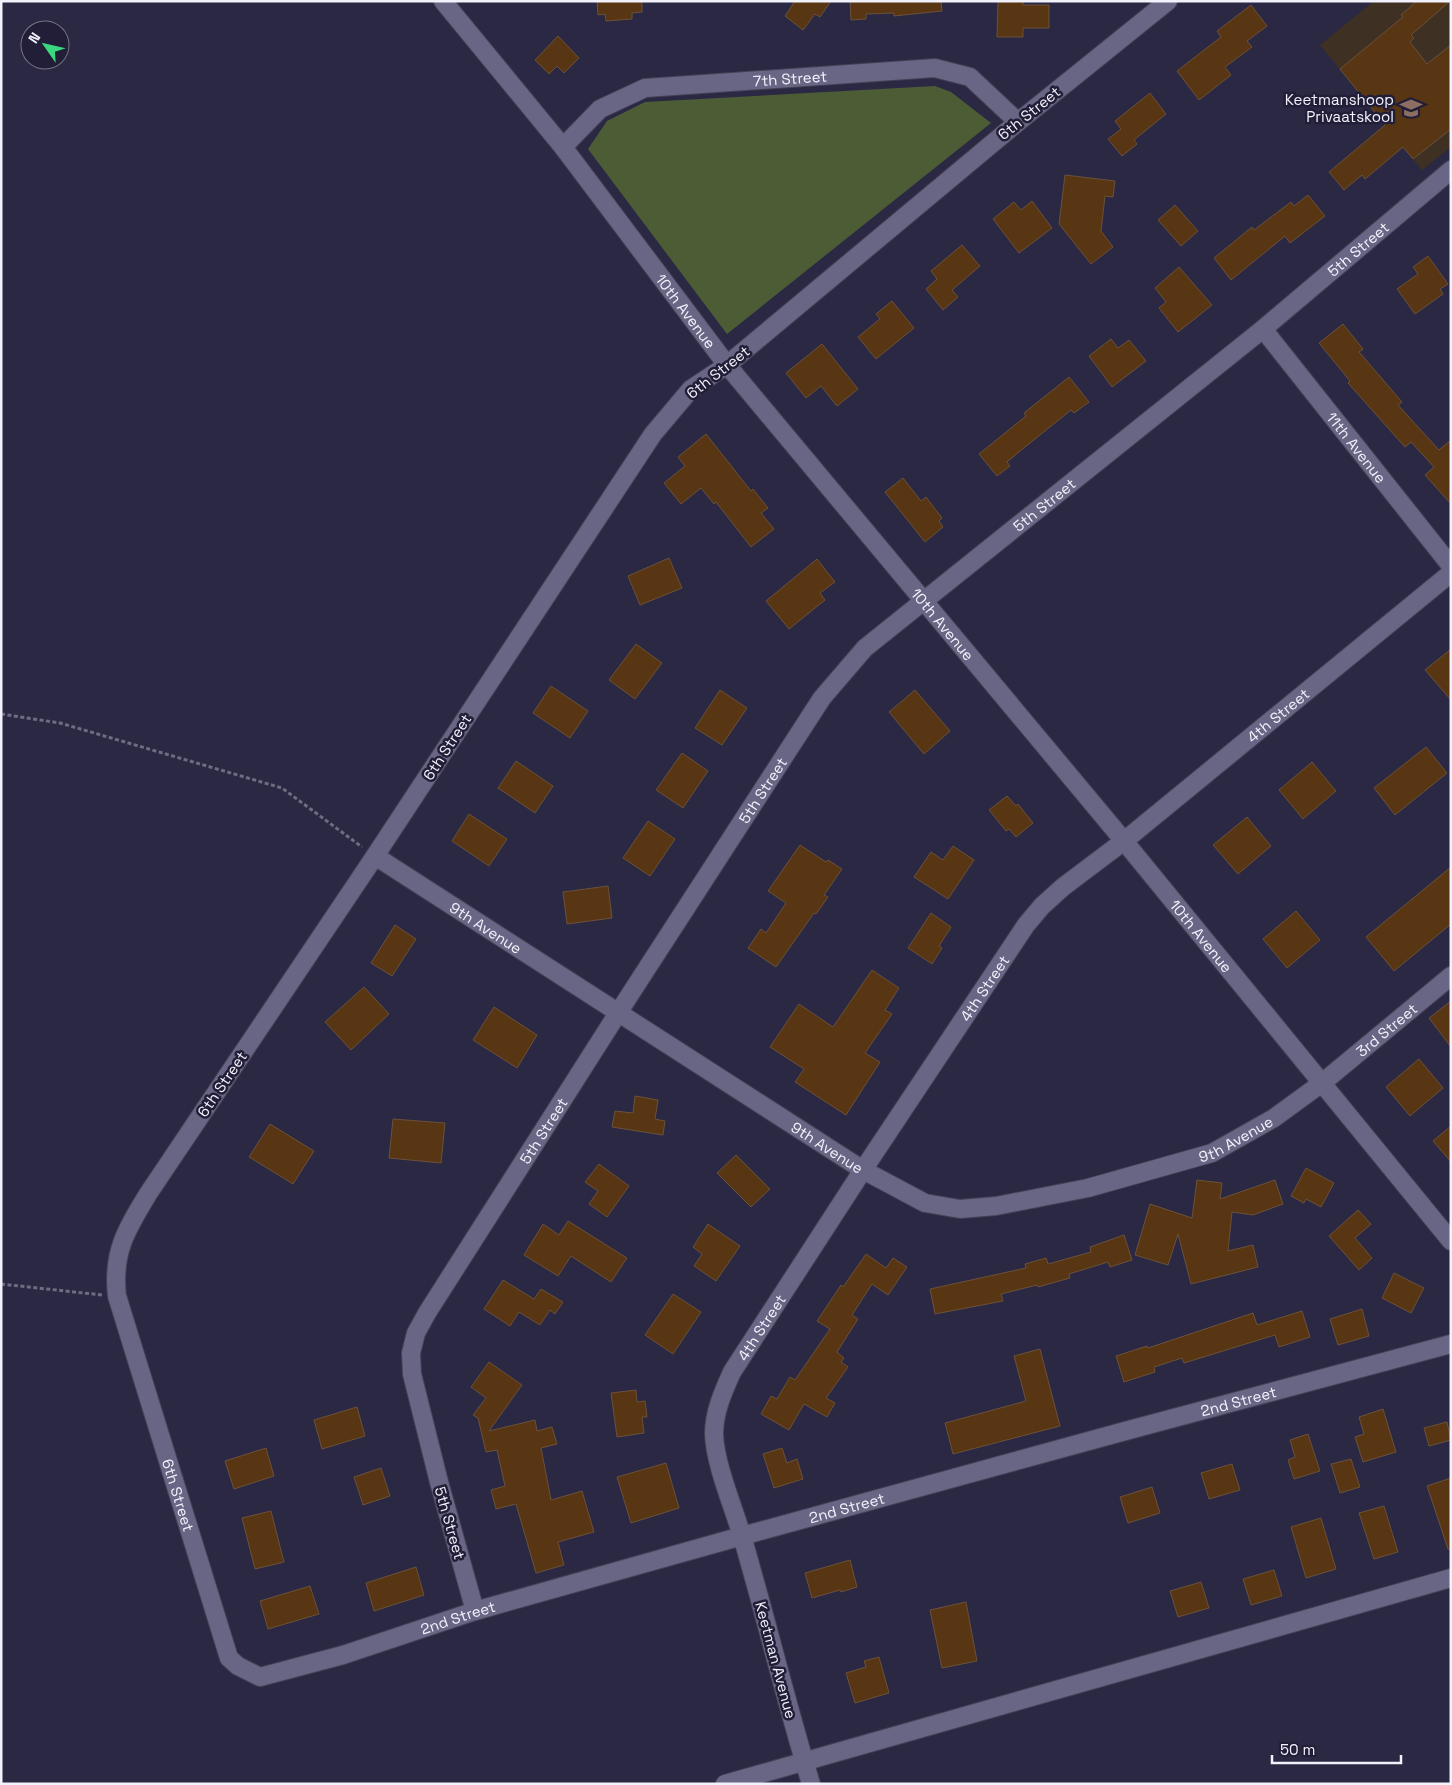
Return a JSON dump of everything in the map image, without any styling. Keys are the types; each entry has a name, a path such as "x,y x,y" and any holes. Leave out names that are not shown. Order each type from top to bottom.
{"street":[{"name":"10th Avenue","path":"443,1 563,147 727,365 1124,841 1451,1241"},
{"name":"6th Street","path":"247,1672 230,1658 117,1296 115,1278 118,1255 134,1216 375,856 653,434 691,389 727,365 1018,122 1168,1"},
{"name":"7th Street","path":"563,147 600,109 645,88 935,68 970,77 1018,122"},
{"name":"5th Street","path":"475,1611 439,1482 412,1374 412,1352 416,1333 618,1012 822,698 865,648 1263,329 1451,170"},
{"name":"11th Avenue","path":"1263,329 1451,566"},
{"name":"4th Street","path":"742,1536 716,1450 714,1433 721,1395 732,1372 862,1170 1026,925 1042,906 1063,887 1124,841 1451,573"},
{"name":"9th Avenue","path":"375,856 862,1170 925,1203 960,1209 996,1206 1088,1188 1212,1153 1274,1118 1322,1083"},
{"name":"3rd Street","path":"1322,1083 1451,976"},
{"name":"2nd Street","path":"247,1672 260,1677 343,1655 475,1611 742,1536 1451,1344"},
{"name":"Keetman Avenue","path":"742,1536 811,1784"},
{"path":"724,1784 1451,1578"}],"path":[{"path":"1,714 60,723 282,788 375,856"},
{"path":"1,1284 117,1296"}],"shaded area":[{"name":"Keetmanshoop Privaatskool","path":"1374,1 1451,1 1451,147 1422,170 1320,45"}],"green space":[{"path":"935,86 951,92 991,123 727,334 588,149 607,121 645,102"}],"building":[{"path":"597,1 642,1 642,12 632,13 632,19 606,21 605,14 598,15"},
{"path":"795,1 831,1 820,17 815,14 803,30 785,16"},
{"path":"850,1 941,1 942,11 894,16 894,13 866,14 866,19 851,20"},
{"path":"998,1 1023,1 1023,5 1049,5 1049,28 1023,28 1023,37 997,37"},
{"name":"Keetmanshoop Privaatskool","path":"1417,1 1450,1 1411,35 1414,38 1410,42 1427,64 1451,45 1451,129 1413,159 1403,147 1365,179 1362,175 1344,190 1329,172 1385,125 1340,69 1403,17 1401,15"},
{"path":"1251,5 1267,26 1247,41 1252,47 1225,67 1231,75 1199,100 1177,71 1221,37 1217,31"},
{"path":"558,36 579,58 564,73 557,66 549,74 535,60"},
{"path":"1150,93 1166,114 1134,140 1137,144 1122,156 1108,139 1121,129 1115,121"},
{"path":"1065,175 1115,181 1113,197 1105,196 1101,231 1113,247 1091,264 1059,224"},
{"path":"1308,195 1325,216 1290,243 1285,236 1231,280 1214,258 1252,227 1254,230 1291,202 1294,206"},
{"path":"1032,201 1052,228 1019,253 993,219 1014,202 1021,210"},
{"path":"1175,205 1198,231 1181,246 1158,220"},
{"path":"962,245 980,266 952,290 958,297 943,310 926,289 937,279 931,271"},
{"path":"1428,256 1448,284 1440,289 1443,294 1415,314 1397,289 1418,274 1413,267"},
{"path":"1179,267 1212,305 1178,332 1159,308 1166,302 1155,288"},
{"path":"892,301 914,328 876,359 858,337 880,319 876,314"},
{"path":"1343,324 1363,349 1359,352 1402,402 1398,405 1439,450 1451,440 1451,504 1425,475 1434,467 1411,442 1405,447 1348,383 1350,381 1319,343"},
{"path":"1111,339 1118,348 1129,340 1146,361 1112,387 1089,356"},
{"path":"822,344 858,389 837,406 821,386 806,398 786,373"},
{"path":"1069,377 1089,402 1074,413 1071,410 1007,462 1010,466 997,476 979,454 1026,416 1024,413"},
{"path":"706,434 751,491 753,489 768,508 761,513 774,529 751,547 716,502 714,504 701,488 681,504 664,483 685,466 678,457"},
{"path":"903,478 921,501 926,497 942,518 939,521 943,527 925,542 885,492"},
{"path":"669,558 682,588 640,605 628,576"},
{"path":"817,559 835,582 820,593 825,600 789,629 766,601"},
{"path":"636,644 662,663 635,699 609,680"},
{"path":"1451,649 1451,700 1425,670"},
{"path":"551,686 588,711 570,738 533,713"},
{"path":"720,690 747,708 722,745 695,728"},
{"path":"915,690 950,731 924,754 889,712"},
{"path":"1426,747 1447,773 1395,815 1374,788"},
{"path":"682,753 708,771 683,808 656,790"},
{"path":"516,761 553,786 535,813 498,788"},
{"path":"1312,762 1336,791 1303,819 1279,790"},
{"path":"1007,796 1016,806 1018,804 1033,823 1016,837 1009,829 1006,831 989,810"},
{"path":"469,814 507,839 489,866 452,841"},
{"path":"1247,817 1271,846 1238,874 1213,845"},
{"path":"648,821 675,839 650,876 623,858"},
{"path":"800,845 826,862 828,860 842,869 824,895 828,897 816,914 814,913 776,967 748,948 761,929 766,933 786,903 768,891"},
{"path":"953,846 974,860 948,899 914,877 931,852 943,860"},
{"path":"1451,867 1451,924 1394,971 1366,937"},
{"path":"608,886 612,918 567,924 563,892"},
{"path":"1296,911 1320,940 1287,968 1263,939"},
{"path":"931,913 951,927 939,946 942,948 932,964 908,948"},
{"path":"395,925 416,939 392,976 371,963"},
{"path":"872,970 899,988 885,1010 892,1014 865,1053 880,1062 846,1115 795,1082 804,1069 770,1047 799,1004 833,1027"},
{"path":"364,987 389,1014 351,1050 325,1022"},
{"path":"1451,1001 1451,1047 1429,1018"},
{"path":"494,1007 537,1035 517,1068 473,1040"},
{"path":"1419,1059 1443,1088 1410,1116 1386,1087"},
{"path":"635,1096 658,1100 655,1119 665,1121 663,1135 612,1127 615,1111 633,1113"},
{"path":"393,1119 445,1123 441,1163 389,1158"},
{"path":"270,1124 314,1151 293,1184 249,1157"},
{"path":"1451,1126 1451,1162 1433,1141"},
{"path":"736,1155 770,1189 751,1207 717,1173"},
{"path":"599,1164 629,1186 607,1217 589,1204 598,1191 585,1182"},
{"path":"1306,1168 1334,1183 1321,1207 1306,1199 1304,1203 1291,1196"},
{"path":"1197,1180 1222,1183 1220,1199 1275,1180 1283,1204 1253,1215 1232,1212 1228,1251 1253,1245 1258,1267 1191,1284 1178,1234 1168,1265 1135,1255 1150,1204 1192,1218"},
{"path":"1358,1210 1371,1224 1355,1238 1372,1258 1359,1270 1329,1236"},
{"path":"568,1221 627,1258 611,1282 571,1256 558,1276 524,1255 543,1224 559,1235"},
{"path":"708,1224 740,1246 716,1281 694,1266 702,1254 693,1247"},
{"path":"1124,1235 1132,1260 1110,1267 1108,1262 1069,1274 1070,1278 1038,1287 1037,1285 1001,1294 1003,1301 935,1314 930,1289 1026,1268 1025,1264 1046,1258 1048,1264 1091,1252 1090,1247"},
{"path":"866,1254 886,1268 893,1258 907,1267 888,1295 872,1284 852,1315 858,1319 837,1352 844,1358 841,1362 848,1367 826,1398 835,1403 827,1417 804,1404 789,1430 761,1414 771,1396 777,1399 790,1377 795,1380 830,1329 817,1321 841,1285 843,1287"},
{"path":"1394,1273 1424,1288 1411,1313 1382,1298"},
{"path":"503,1280 534,1299 541,1289 563,1302 555,1314 550,1310 540,1325 519,1312 510,1326 484,1309"},
{"path":"673,1294 701,1312 673,1354 645,1335"},
{"path":"1362,1309 1369,1336 1338,1345 1330,1319"},
{"path":"1302,1311 1310,1337 1279,1347 1275,1335 1184,1363 1182,1358 1154,1367 1155,1372 1124,1382 1116,1356 1147,1346 1148,1348 1253,1313 1257,1325"},
{"path":"1040,1349 1060,1426 953,1454 945,1423 1026,1401 1014,1356"},
{"path":"489,1362 522,1385 489,1431 535,1420 537,1431 552,1427 557,1444 541,1448 551,1500 582,1491 594,1532 558,1542 564,1565 536,1573 516,1504 496,1509 491,1490 505,1486 497,1450 486,1452 478,1418 473,1415 486,1398 471,1387"},
{"path":"636,1390 637,1402 645,1401 647,1417 642,1417 644,1433 617,1437 611,1393"},
{"path":"357,1407 365,1436 322,1449 314,1420"},
{"path":"1383,1409 1396,1452 1363,1462 1355,1437 1364,1434 1359,1417"},
{"path":"1447,1422 1451,1440 1429,1446 1424,1428"},
{"path":"1308,1434 1320,1471 1294,1479 1288,1460 1295,1457 1290,1440"},
{"path":"266,1448 274,1476 234,1489 225,1461"},
{"path":"782,1448 787,1463 797,1459 803,1479 774,1488 763,1454"},
{"path":"1351,1459 1360,1487 1340,1493 1331,1464"},
{"path":"666,1463 679,1508 631,1523 617,1477"},
{"path":"1232,1464 1240,1490 1209,1499 1201,1473"},
{"path":"381,1468 390,1496 363,1505 354,1477"},
{"path":"1451,1478 1451,1549 1448,1549 1427,1486"},
{"path":"1152,1487 1160,1513 1128,1523 1120,1497"},
{"path":"1384,1506 1398,1552 1374,1559 1359,1513"},
{"path":"271,1511 284,1562 255,1569 242,1518"},
{"path":"1321,1518 1336,1569 1306,1578 1291,1527"},
{"path":"850,1560 857,1587 812,1598 805,1573"},
{"path":"416,1567 424,1595 374,1611 366,1583"},
{"path":"1274,1570 1282,1596 1251,1605 1243,1579"},
{"path":"1201,1582 1209,1608 1178,1617 1170,1591"},
{"path":"310,1586 319,1614 268,1629 260,1601"},
{"path":"966,1602 977,1661 942,1668 930,1610"},
{"path":"879,1657 889,1693 855,1703 846,1673 866,1667 864,1661"}],"place":[{"name":"Keetmanshoop Privaatskool","path":"1411,108"}]}
